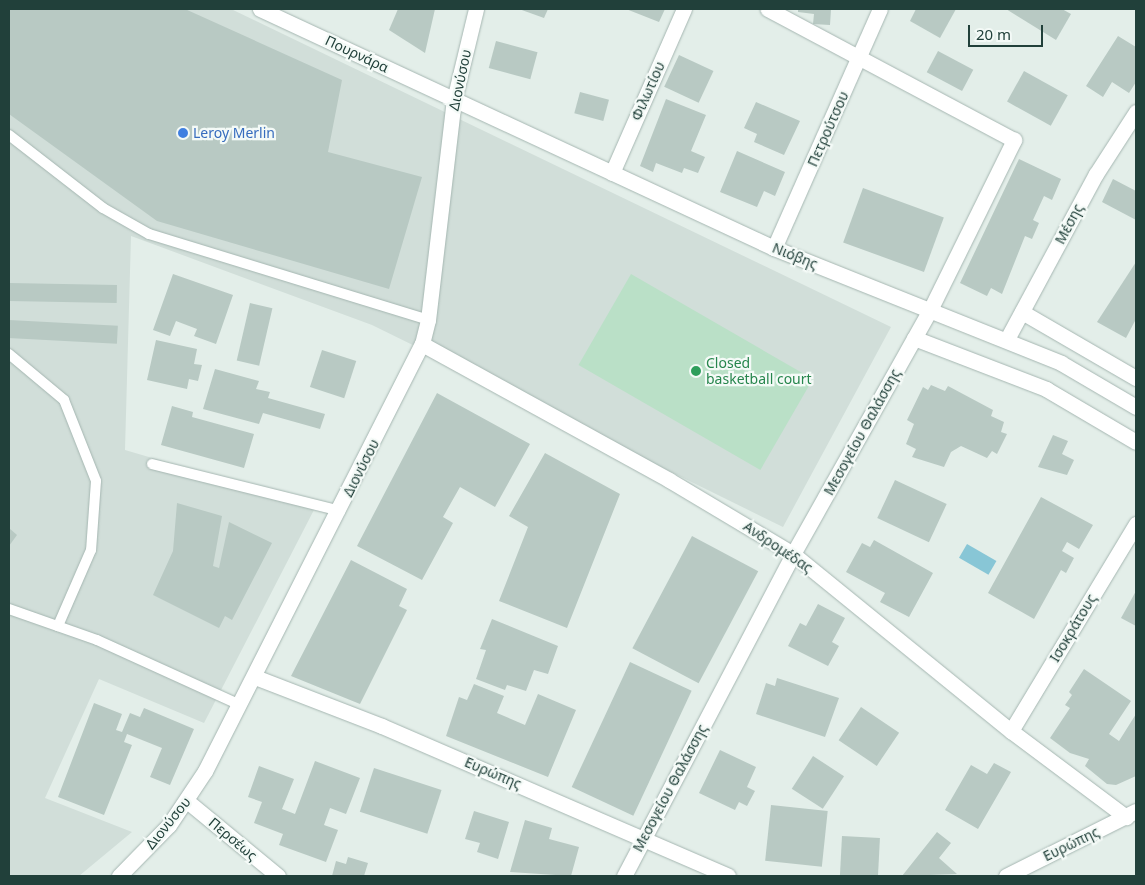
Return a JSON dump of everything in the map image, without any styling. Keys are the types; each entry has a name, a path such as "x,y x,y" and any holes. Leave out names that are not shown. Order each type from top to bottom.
{"street":[{"name":"Πουρνάρα","path":"260,9 454,100"},
{"name":"Διονύσου","path":"118,876 146,852 187,801 255,677 340,511 422,344 428,320 454,100 476,9"},
{"name":"Φιλωτίου","path":"612,173 684,9"},
{"path":"768,9 860,57"},
{"name":"Πετρούτσου","path":"774,248 880,9"},
{"name":"Μεσογείου Θαλάσσης","path":"624,876 793,554 930,310 1014,140 860,57"},
{"name":"Νιόβης","path":"454,100 774,248 1007,339 1061,363 1136,407"},
{"name":"Μέσης","path":"1007,339 1096,174 1136,112"},
{"path":"1022,312 1136,378"},
{"path":"914,338 1046,389 1136,442"},
{"name":"Ανδρομέδας","path":"422,344 669,480 793,554 1011,732 1131,814"},
{"name":"Ισοκράτους","path":"1011,732 1136,524"},
{"name":"Ευρώπης","path":"255,677 382,726 728,876"},
{"name":"Περσέως","path":"187,801 278,876"},
{"name":"Ευρώπης","path":"1006,876 1131,814"}],"lane":[{"path":"9,135 103,208 149,234 428,320"},
{"path":"9,354 64,400 96,480 91,550 58,626"},
{"path":"152,464 340,511"},
{"path":"9,610 58,626 240,705"}],"shaded area":[{"path":"9,9 231,9 891,327 783,527 372,325 131,236 125,450 316,506 204,723 99,679 45,798 132,832 79,876 9,876"}],"green space":[{"name":"Closed basketball court","path":"631,274 813,379 760,470 578,365"}],"water":[{"path":"967,544 996,561 988,575 959,558"}],"building":[{"name":"Leroy Merlin","path":"9,9 185,9 342,80 328,152 422,177 389,289 157,221 9,114"},
{"path":"398,9 435,9 425,53 389,30"},
{"path":"519,9 548,9 544,18"},
{"path":"626,9 665,9 659,22"},
{"path":"798,9 831,9 830,25 813,24 814,14 798,12"},
{"path":"916,9 956,9 940,38 910,21"},
{"path":"1006,9 1062,9 1071,14 1056,40"},
{"path":"1118,36 1136,47 1136,82 1129,93 1112,82 1103,97 1086,86"},
{"path":"496,41 538,52 530,79 489,68"},
{"path":"938,51 973,70 962,91 927,72"},
{"path":"679,55 713,71 699,103 664,87"},
{"path":"1024,71 1068,95 1051,126 1007,102"},
{"path":"580,92 609,100 603,121 574,113"},
{"path":"666,99 706,115 691,151 705,157 698,173 684,168 682,173 656,163 653,172 640,166"},
{"path":"756,102 800,121 784,155 754,142 757,134 744,128"},
{"path":"737,151 785,172 775,196 764,191 757,207 720,192"},
{"path":"1019,159 1061,179 1052,200 1044,196 1033,220 1039,223 1032,239 1025,236 1002,294 991,288 987,296 960,283"},
{"path":"1113,179 1136,191 1136,220 1102,202"},
{"path":"863,188 944,217 924,272 843,243"},
{"path":"1136,262 1136,319 1126,338 1097,322"},
{"path":"173,274 233,295 216,344 194,336 197,329 176,321 170,336 153,330"},
{"path":"9,283 117,285 117,303 9,301"},
{"path":"250,303 272,308 259,366 237,360"},
{"path":"9,320 118,326 117,344 9,338"},
{"path":"156,340 197,349 194,364 202,365 198,381 189,379 187,389 147,380"},
{"path":"322,350 356,361 344,398 310,387"},
{"path":"215,369 259,381 256,389 270,392 268,398 325,414 320,429 263,413 259,424 203,409"},
{"path":"931,385 945,391 948,386 993,410 991,416 1004,422 1001,432 1007,434 997,454 992,451 987,458 961,446 951,452 944,467 912,457 916,449 906,444 914,424 907,420 923,387 928,390"},
{"path":"437,393 530,444 495,507 460,487 443,517 453,523 422,580 357,546"},
{"path":"172,406 193,412 192,417 254,434 244,468 161,445"},
{"path":"1053,435 1068,441 1062,454 1074,460 1067,475 1038,467"},
{"path":"545,453 620,494 567,628 499,601 528,527 509,516"},
{"path":"895,480 947,504 929,542 877,518"},
{"path":"1041,497 1093,525 1079,549 1067,542 1062,551 1074,558 1066,573 1061,570 1034,619 988,593"},
{"path":"177,503 222,516 213,566 219,568 229,522 272,543 232,620 225,616 219,628 153,595 173,551"},
{"path":"9,528 17,535 9,546"},
{"path":"692,536 758,571 699,683 632,648"},
{"path":"874,540 933,573 909,617 880,602 885,593 846,572 862,543 870,547"},
{"path":"351,560 407,589 399,606 407,610 360,704 291,676"},
{"path":"1136,591 1136,626 1121,618"},
{"path":"818,604 845,618 832,642 839,646 828,666 788,646 800,623 806,626"},
{"path":"492,619 558,646 548,674 534,670 526,691 507,685 505,690 476,679 486,650 480,649"},
{"path":"630,662 692,691 633,816 572,787"},
{"path":"1084,669 1131,701 1109,734 1119,741 1136,714 1136,776 1116,785 1107,784 1085,766 1089,759 1070,753 1050,738 1070,708 1065,705 1072,695 1069,692"},
{"path":"777,678 839,698 825,737 756,714 766,683 775,686"},
{"path":"474,684 504,696 497,713 525,725 538,694 576,710 548,777 446,736 459,697 467,700"},
{"path":"94,703 122,714 116,730 122,732 130,713 140,717 144,708 194,729 170,785 150,777 162,748 127,734 124,742 132,745 104,815 58,797"},
{"path":"861,707 899,733 877,766 839,740"},
{"path":"720,750 756,767 747,787 755,791 747,806 739,802 735,810 699,793"},
{"path":"813,756 844,776 823,809 792,789"},
{"path":"315,761 360,778 346,814 330,808 324,825 338,830 326,862 279,845 283,834 254,823 262,802 248,797 259,766 294,779 282,809 295,814"},
{"path":"994,763 1011,772 978,829 945,810 971,765 987,774"},
{"path":"374,768 442,790 427,834 360,812"},
{"path":"771,805 828,811 822,867 765,861"},
{"path":"474,811 509,822 498,859 477,852 480,843 465,839"},
{"path":"525,820 552,828 549,839 579,847 571,876 510,872"},
{"path":"937,832 951,843 939,858 957,874 902,876"},
{"path":"842,836 880,838 878,876 840,876"},
{"path":"348,857 368,863 364,876 332,876 336,861 346,864"}],"place":[{"name":"Leroy Merlin","path":"183,133"},
{"name":"Closed basketball court","path":"696,371"}]}
